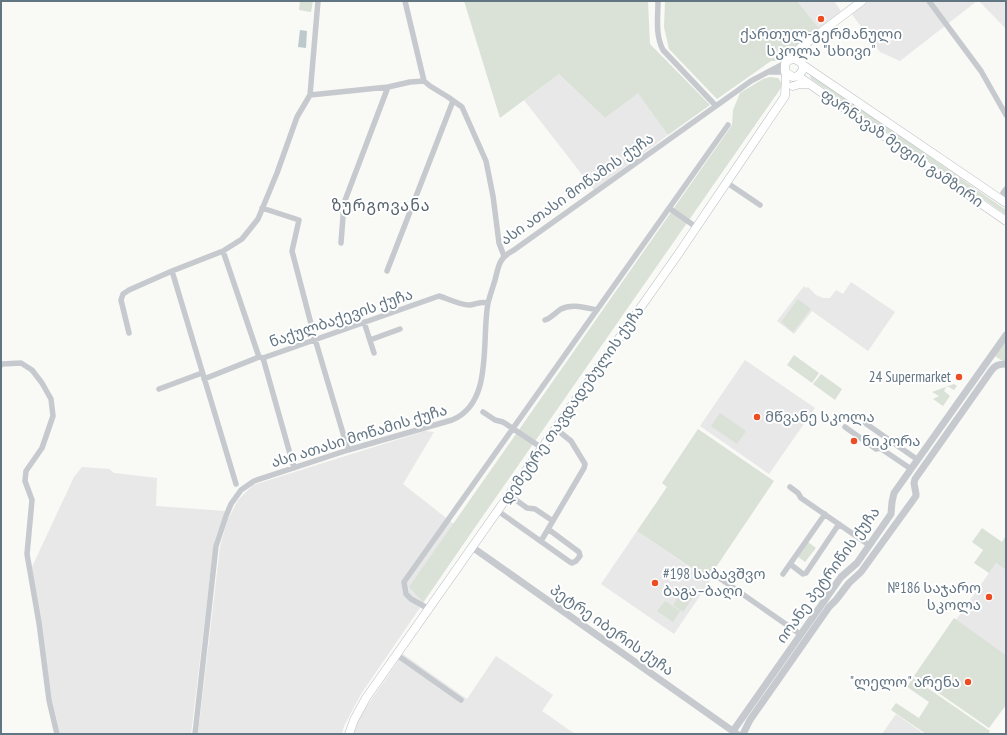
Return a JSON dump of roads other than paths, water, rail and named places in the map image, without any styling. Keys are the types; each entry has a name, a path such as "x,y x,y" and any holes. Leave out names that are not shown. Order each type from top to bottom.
{"main road":[{"path":"786,96 786,73 784,67 788,61 800,48 862,1"},
{"path":"786,73 793,78 797,77 803,70 800,48"},
{"path":"788,61 795,59 801,63"},
{"name":"ფარნავაზ მეფის გამზირი","path":"801,63 1004,201"},
{"name":"ფარნავაზ მეფის გამზირი","path":"797,77 810,84 1006,221"},
{"name":"დემეტრე თავდადებულის ქუჩა","path":"349,734 354,720 366,698 556,429 793,86 797,77"},
{"path":"793,86 804,83 810,84"}],"street":[{"path":"129,333 121,300 122,294 172,271 223,251 242,239 258,219 277,173 297,117 310,95 318,1"},
{"path":"404,1 424,81 462,107 486,161 493,196 499,243 504,256"},
{"path":"658,1 657,31 662,50 716,106"},
{"path":"929,1 981,70 1006,115"},
{"name":"ასი ათასი მოწამის ქუჩა","path":"194,734 216,546 231,504 241,490 254,482 294,468 348,450 452,420 466,412 474,402 481,385 488,303 500,263 504,256 751,81 788,61"},
{"name":"ასი ათასი მოწამის ქუჩა","path":"768,72 786,73"},
{"path":"310,95 424,81"},
{"path":"341,243 344,203 388,86"},
{"path":"387,271 453,101"},
{"path":"429,609 411,599 406,594 404,582 728,125"},
{"path":"726,182 760,205"},
{"path":"1004,201 1003,193 1006,189"},
{"path":"262,208 299,220 292,251 315,339 348,450"},
{"path":"669,208 696,227"},
{"path":"223,251 261,358 294,468"},
{"path":"172,271 236,484"},
{"name":"ნაქულბაქევის ქუჩა","path":"159,389 261,358 439,296 468,306 476,303 488,303"},
{"path":"545,320 549,319 561,309 567,307 580,307 597,310"},
{"path":"364,322 374,353"},
{"path":"370,340 400,329"},
{"name":"იოანე პეტრიწის ქუჩა","path":"735,732 826,605 828,594 843,574 857,563 891,514 894,493 1006,335"},
{"path":"993,354 994,360 1003,364"},
{"path":"1,365 21,363 32,370 52,399 53,416 42,448 26,471 25,480 32,500 27,554 39,623 49,700 57,734"},
{"path":"914,479 994,366 1003,364"},
{"path":"483,412 495,420 501,420 542,448"},
{"path":"865,423 918,460"},
{"path":"845,427 876,449 880,448 909,471 914,479 916,489"},
{"path":"541,541 585,464 571,441 556,429"},
{"path":"937,433 943,437"},
{"path":"903,480 916,489"},
{"path":"790,487 798,493 801,498 869,545"},
{"name":"იოანე პეტრიწის ქუჩა","path":"742,734 797,646 800,634 826,605 836,600 849,583 861,572 914,498 916,489"},
{"path":"509,495 527,508 536,509 553,521"},
{"path":"498,511 570,562 575,562 580,556 580,553 548,529"},
{"path":"783,574 826,514"},
{"path":"790,564 804,574 806,573 839,524"},
{"name":"პეტრე იბერის ქუჩა","path":"472,547 735,732"},
{"path":"843,574 855,577"},
{"path":"843,574 849,579 849,583"},
{"path":"718,577 800,634"},
{"path":"828,594 829,598 833,601 836,600"},
{"path":"397,655 461,700"}],"place":[{"name":"ქართულ-გერმანული სკოლა \"სხივი\"","path":"821,19"},
{"name":"24 Supermarket","path":"959,377"},
{"name":"მწვანე სკოლა","path":"757,417"},
{"name":"ნიკორა","path":"854,441"},
{"name":"#198 საბავშვო ბაგა–ბაღი","path":"655,583"},
{"name":"№186 საჯარო სკოლა","path":"989,597"},
{"name":"\"ლელო\" არენა","path":"968,682"}],"district":[{"name":"ზურგოვანა","path":"381,205"}]}
